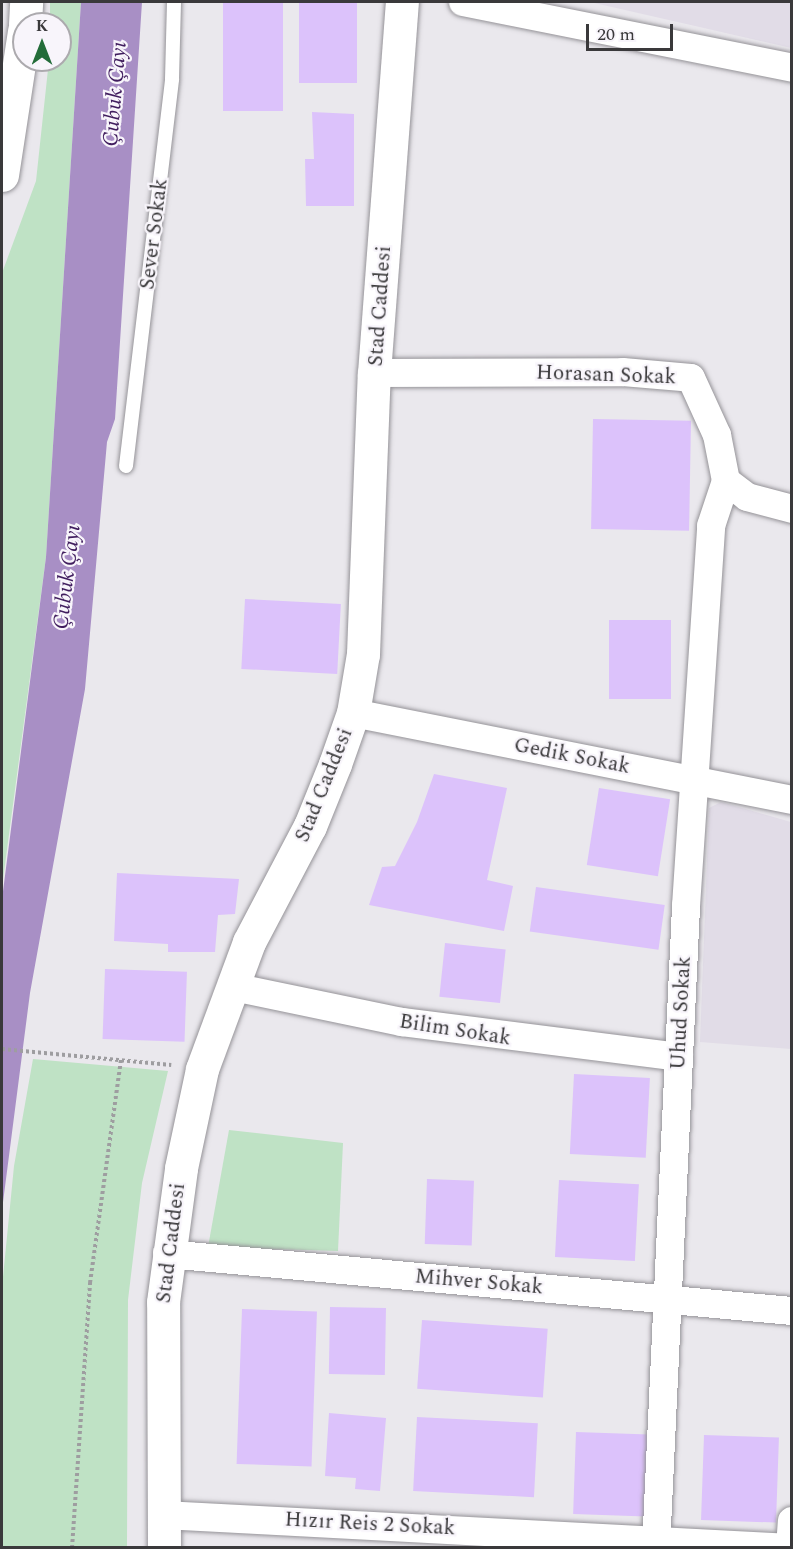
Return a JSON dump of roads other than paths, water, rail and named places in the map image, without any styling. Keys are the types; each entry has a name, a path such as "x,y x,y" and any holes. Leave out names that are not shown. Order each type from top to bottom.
{"main road":[{"name":"Stad Caddesi","path":"164,1548 160,1394 167,1254 202,1069 249,942 310,826 353,713 363,654 375,373 402,2"},
{"path":"2,175 18,72"}],"street":[{"path":"463,2 792,68"},
{"name":"Horasan Sokak","path":"375,373 623,372 691,378 717,435 726,481"},
{"path":"726,481 747,497 792,509"},
{"name":"Uhud Sokak","path":"657,1543 670,1298 679,1057 711,526 726,481"},
{"name":"Gedik Sokak","path":"353,713 792,800"},
{"name":"Bilim Sokak","path":"233,987 402,1022 679,1057"},
{"name":"Mihver Sokak","path":"167,1254 670,1298 792,1311"},
{"name":"Hızır Reis 2 Sokak","path":"164,1515 657,1543 791,1548"},
{"path":"791,1548 792,1521"}],"lane":[{"name":"Sever Sokak","path":"126,466 172,79 174,2"}],"water":[{"name":"Çubuk Çayı","path":"81,2 142,2 115,419 107,442 85,689 30,993 2,1210 2,899 46,557"}]}
